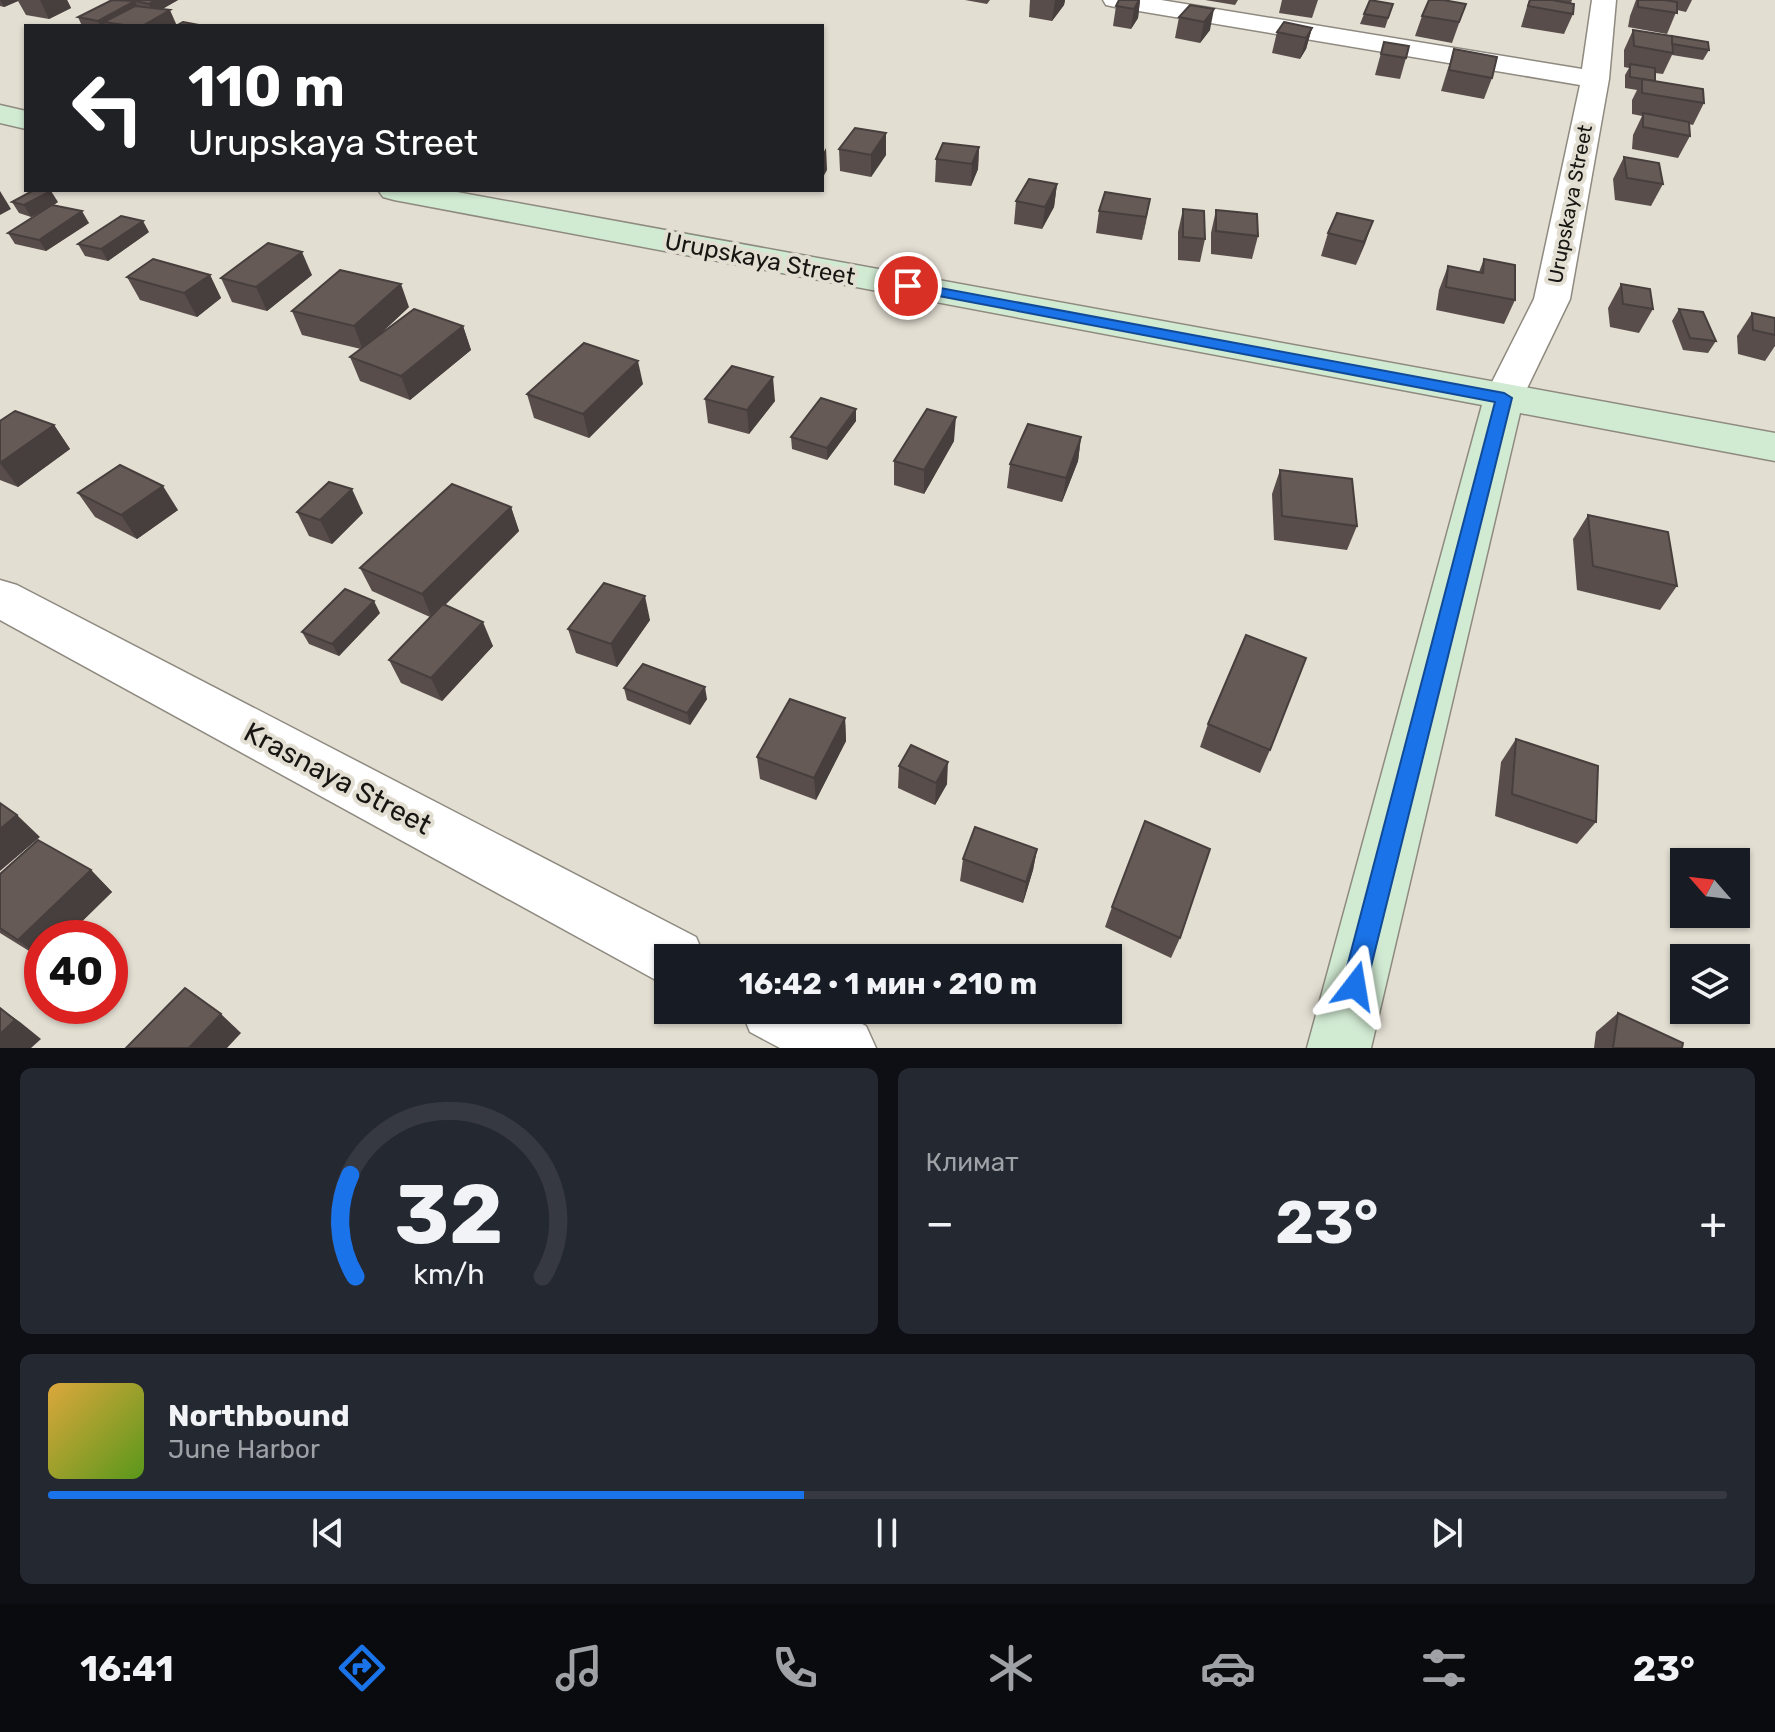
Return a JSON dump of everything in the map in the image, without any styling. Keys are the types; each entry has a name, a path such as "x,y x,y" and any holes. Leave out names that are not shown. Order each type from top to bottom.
{"street":[{"path":"1115,0 1595,79"},
{"name":"Urupskaya Street","path":"1339,1048 1504,398 1552,299 1595,79 1604,0"},
{"path":"0,114 24,120"},
{"name":"Urupskaya Street","path":"405,192 1775,447"},
{"name":"Krasnaya Street","path":"0,598 654,947"},
{"path":"799,1024 844,1048"}],"building":[{"path":"112,0 135,1 98,21 78,17"},
{"path":"131,0 155,0 149,4"},
{"path":"1119,0 1139,0 1134,9 1116,6"},
{"path":"1370,0 1393,4 1388,18 1364,14"},
{"path":"1429,0 1466,4 1459,22 1422,16"},
{"path":"1530,0 1574,4 1573,14 1528,6"},
{"path":"1638,0 1677,2 1677,13 1638,7"},
{"path":"1190,5 1214,9 1204,22 1179,17"},
{"path":"135,6 170,10 146,24 104,22"},
{"path":"1284,22 1312,28 1306,38 1277,32"},
{"path":"1633,30 1672,36 1673,53 1634,46"},
{"path":"1672,36 1708,42 1709,50 1672,44"},
{"path":"1384,42 1409,46 1406,58 1381,54"},
{"path":"1454,49 1497,57 1492,78 1449,70"},
{"path":"1630,64 1655,68 1655,81 1630,77"},
{"path":"1642,79 1703,89 1704,103 1642,93"},
{"path":"1643,113 1689,122 1690,136 1643,127"},
{"path":"855,128 886,133 871,155 839,149"},
{"path":"943,143 979,147 972,164 936,159"},
{"path":"1624,157 1659,163 1663,184 1627,178"},
{"path":"1029,179 1057,184 1045,207 1016,201"},
{"path":"30,192 49,192 24,205 12,202"},
{"path":"1105,192 1150,199 1146,217 1099,211"},
{"path":"52,205 82,211 39,240 8,233"},
{"path":"1183,209 1204,211 1205,239 1183,237"},
{"path":"1216,210 1257,214 1258,236 1216,231"},
{"path":"1337,213 1373,221 1364,242 1328,233"},
{"path":"121,216 143,221 101,249 78,244"},
{"path":"268,243 302,252 256,287 221,278"},
{"path":"153,259 210,275 184,293 127,277"},
{"path":"1484,259 1515,265 1515,300 1446,287 1448,266 1483,273"},
{"path":"340,270 401,284 354,326 292,311"},
{"path":"1621,284 1650,289 1653,309 1623,304"},
{"path":"414,309 463,326 401,376 350,357"},
{"path":"1679,309 1703,312 1716,341 1690,338"},
{"path":"1752,313 1775,318 1775,335 1753,330"},
{"path":"584,343 638,361 583,414 527,394"},
{"path":"732,366 773,377 747,410 705,399"},
{"path":"821,398 856,409 827,448 791,437"},
{"path":"927,409 956,417 924,470 894,461"},
{"path":"15,411 54,425 0,463 0,421"},
{"path":"1028,424 1081,437 1066,478 1010,464"},
{"path":"120,465 163,486 121,515 78,493"},
{"path":"1280,470 1352,479 1357,526 1282,516"},
{"path":"329,482 352,489 320,520 297,512"},
{"path":"452,484 511,507 422,594 360,568"},
{"path":"1588,515 1668,532 1677,586 1593,566"},
{"path":"604,583 645,596 611,644 568,629"},
{"path":"345,589 374,601 332,644 302,632"},
{"path":"443,604 483,622 431,678 389,660"},
{"path":"1246,635 1306,658 1270,750 1208,724"},
{"path":"643,664 705,687 687,713 624,688"},
{"path":"790,699 845,718 814,778 757,757"},
{"path":"1516,739 1598,766 1596,822 1512,794"},
{"path":"911,745 948,762 936,783 899,766"},
{"path":"0,803 17,815 0,829"},
{"path":"1145,821 1210,849 1180,938 1112,907"},
{"path":"975,827 1037,849 1026,882 963,859"},
{"path":"38,840 91,870 39,920 24,920 24,934 18,940 0,928 0,874"},
{"path":"185,988 221,1014 189,1048 126,1048"},
{"path":"0,1008 15,1020 0,1034"},
{"path":"1618,1013 1683,1043 1682,1048 1613,1048"}],"route":[{"path":"908,286 1504,398 1355,986"}]}
